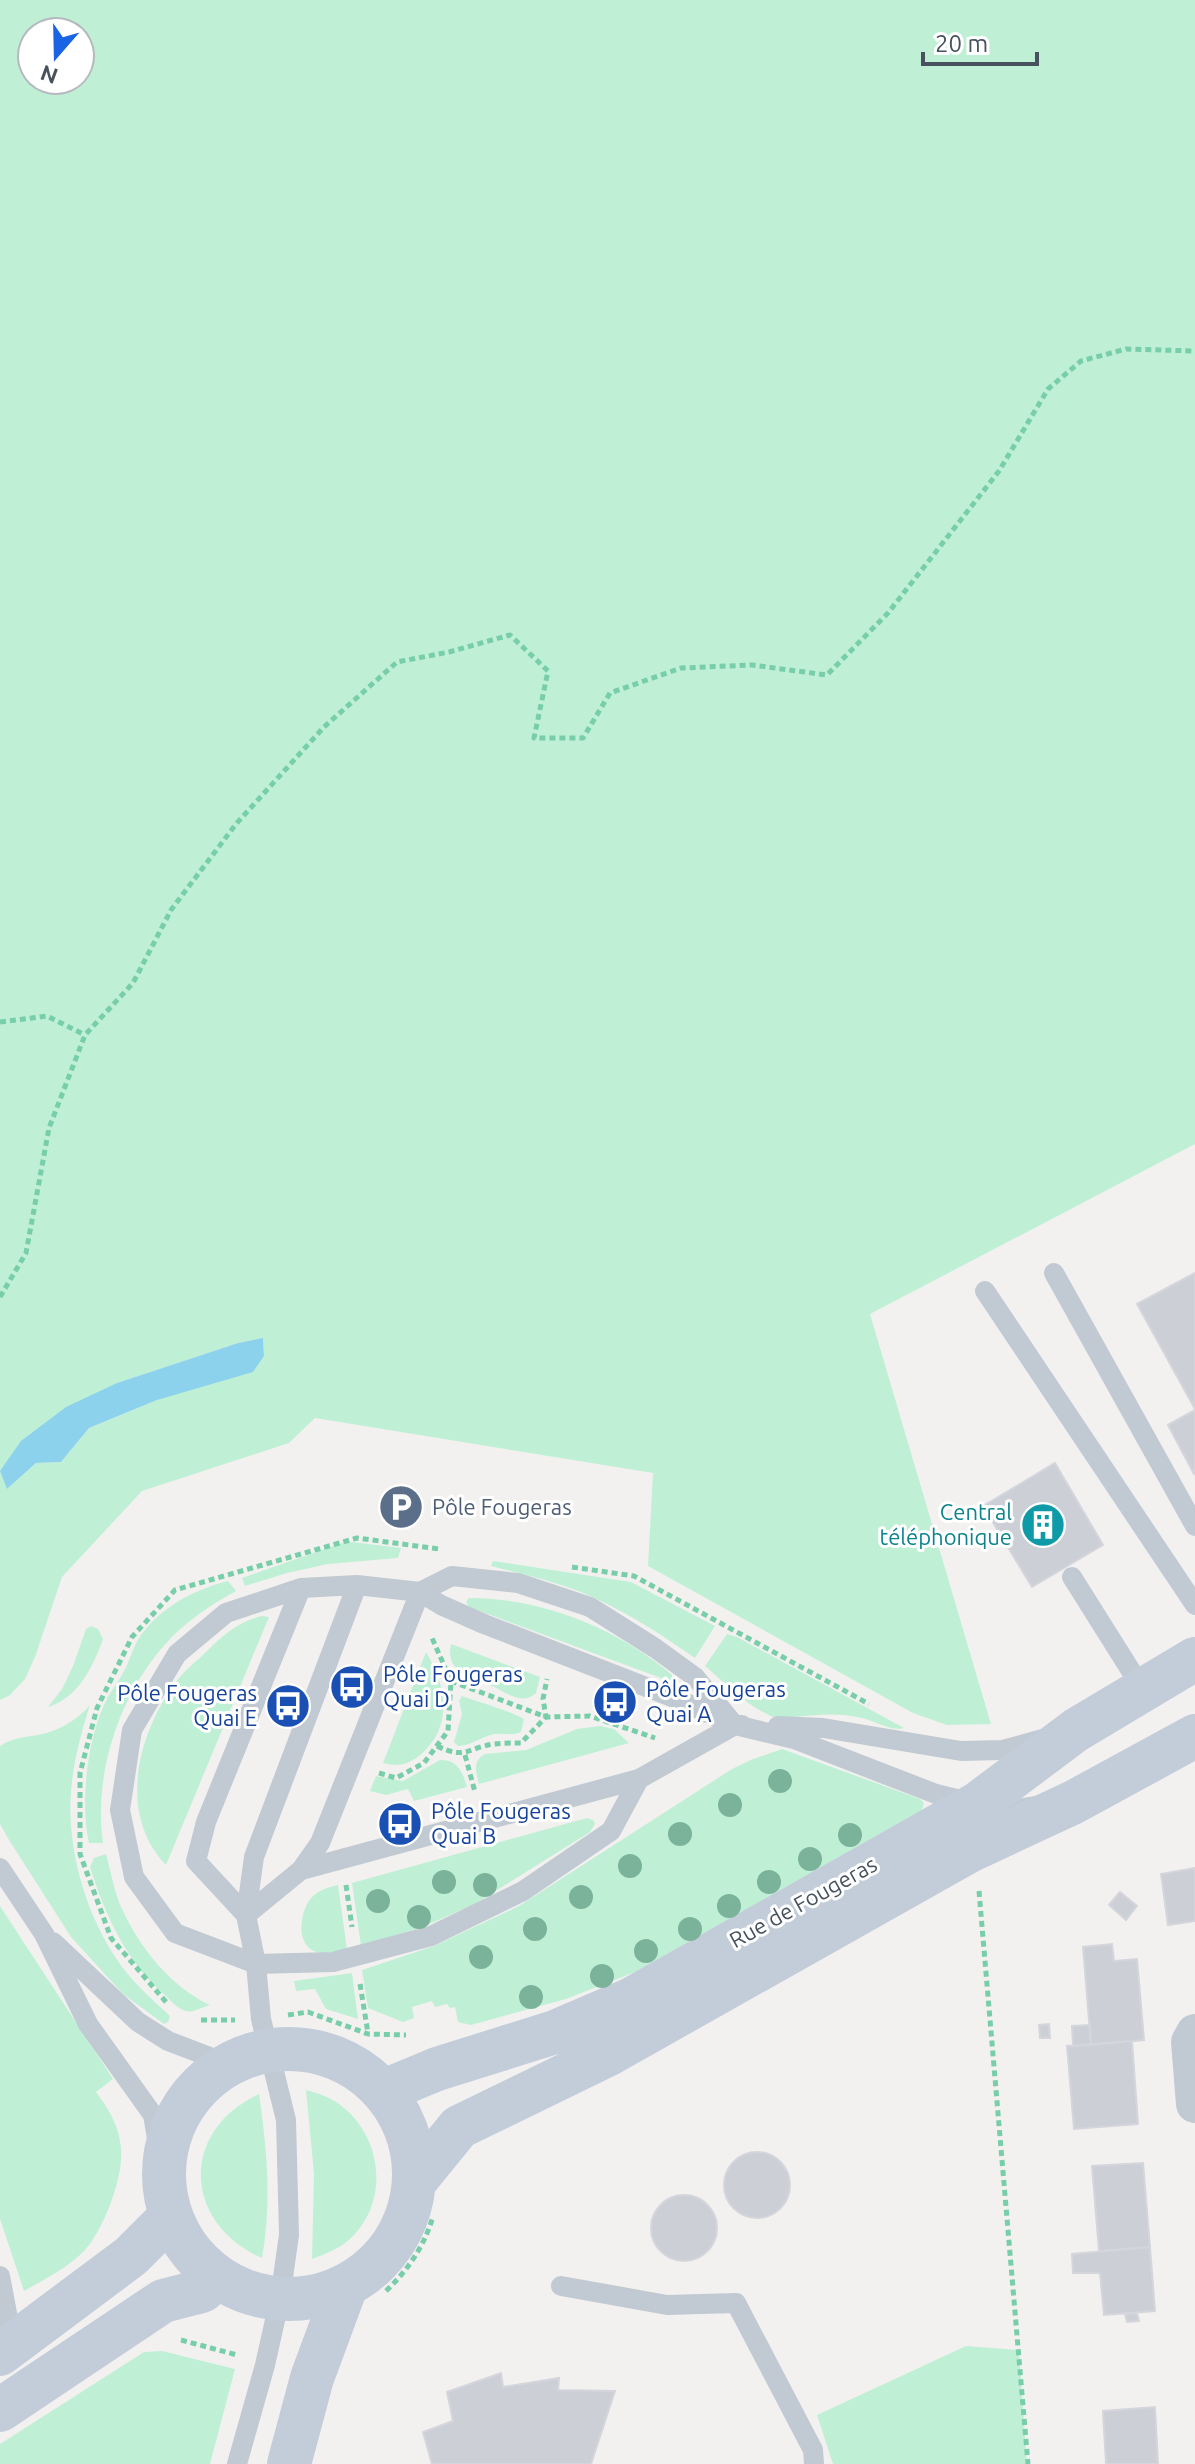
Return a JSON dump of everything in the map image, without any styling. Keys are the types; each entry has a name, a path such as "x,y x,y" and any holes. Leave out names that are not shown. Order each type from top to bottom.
{"main road":[{"name":"Rue de Fougeras","path":"384,2091 437,2069 555,2032 632,1999 977,1804 1076,1730 1195,1659"},
{"name":"Rue de Fougeras","path":"415,2181 459,2127 607,2055 969,1851 1074,1802 1195,1736"},
{"path":"265,2034 336,2056 384,2091 409,2133 415,2181 405,2224 381,2260 346,2286 311,2298 280,2298 245,2291 218,2277 190,2251 171,2216 163,2173 171,2129 194,2091 265,2034"},
{"path":"7,2350 131,2256 171,2216"},
{"path":"0,2410 163,2301 202,2291 218,2277"},
{"path":"289,2464 312,2378 346,2286"}],"street":[{"path":"1195,2033 1190,2042 1195,2104"}],"lane":[{"path":"1054,1273 1195,1526"},
{"path":"985,1291 1195,1605"},
{"path":"246,1915 301,1870 320,1843 420,1592 452,1576 518,1583 590,1607 695,1677 735,1725"},
{"path":"1072,1577 1143,1690"},
{"path":"237,2464 265,2365 280,2298 289,2235 286,2120 265,2034 246,1915 254,1857 357,1585"},
{"path":"639,1779 611,1831 523,1891 431,1936 333,1962 256,1964 175,1933 134,1877 120,1810 132,1730 177,1654 226,1613 301,1588 357,1585 420,1592 484,1624 677,1699 735,1725 794,1739 936,1794 1017,1809 1074,1802"},
{"path":"246,1915 196,1861 206,1822 301,1588"},
{"path":"301,1870 639,1779 735,1725 823,1728 961,1751 1003,1750 1076,1730"},
{"path":"0,1868 44,1934 88,2024 153,2115 163,2173"},
{"path":"44,1934 138,2022 168,2041 228,2064"},
{"path":"0,2276 7,2350"},
{"path":"561,2286 667,2305 736,2303 813,2450 814,2464"}],"path":[{"path":"0,1297 26,1253 49,1128 85,1035 133,983 171,910 236,824 324,727 397,662 510,635 548,671 534,738 583,738 610,693 681,668 752,665 827,675 888,613 999,471 1048,389 1081,361 1126,349 1195,351"},
{"path":"0,1022 47,1016 85,1035"},
{"path":"428,1630 441,1635"},
{"path":"422,1644 428,1630"},
{"path":"371,1771 396,1778 424,1763 448,1731 451,1681 428,1630"},
{"path":"546,1717 543,1699 548,1674"},
{"path":"451,1681 546,1717 590,1716 655,1738"},
{"path":"437,1746 465,1755 491,1744 521,1743 546,1717"},
{"path":"465,1755 475,1794"},
{"path":"343,1858 368,2034"},
{"path":"979,1883 1028,2464"},
{"path":"200,2020 265,2034 308,2012 368,2034 415,2035"},
{"path":"169,2336 240,2356"}],"green space":[{"path":"0,0 1195,0 1195,1144 870,1314 991,1724 947,1725 913,1713 648,1566 653,1473 315,1418 289,1443 142,1491 62,1577 25,1679 10,1695 0,1700","holes":["263,1339 264,1356 89,1428 61,1462 36,1463 7,1489 0,1471 117,1383 238,1343"]},
{"path":"352,1542 401,1548 398,1558 328,1564 245,1586 242,1578 339,1544"},
{"path":"493,1561 631,1582 715,1626 695,1658 640,1622 596,1599 559,1584 491,1566"},
{"path":"228,1581 236,1591 178,1631 138,1682 114,1733 107,1760 102,1788 103,1843 89,1843 85,1792 93,1737 106,1701 138,1640 153,1621 172,1605 205,1588"},
{"path":"469,1598 523,1603 577,1619 627,1643 672,1675 672,1680 469,1607 466,1602"},
{"path":"262,1616 269,1617 166,1865 151,1844 141,1821 137,1797 138,1772 153,1722 185,1671 231,1630"},
{"path":"91,1626 98,1629 103,1639 89,1670 68,1697 48,1707 62,1689 86,1629"},
{"path":"727,1634 904,1728 894,1729 862,1718 841,1715 778,1719 768,1715 739,1696 705,1666"},
{"path":"451,1644 540,1677 536,1693 519,1698 467,1676 452,1661"},
{"path":"426,1652 439,1679 444,1706 438,1732 419,1756 397,1765 383,1763"},
{"path":"462,1696 524,1719 521,1732 495,1734 458,1746 454,1742 462,1714 459,1701"},
{"path":"90,1705 72,1782 70,1807 75,1857 100,1931 127,1973 170,2016 164,2024 123,1994 71,1937 0,1824 0,1746 60,1728"},
{"path":"600,1726 614,1729 629,1743 479,1784 477,1763 485,1754 526,1750 577,1729"},
{"path":"782,1749 920,1799 924,1803 922,1810 635,1972 566,1999 471,2025 458,2022 455,2007 450,2008 447,2004 435,2007 432,2001 412,2007 414,2018 403,2022 368,2008 362,1970 434,1946 519,1906 732,1769"},
{"path":"440,1760 451,1762 458,1768 467,1787 414,1801 408,1789 386,1795 370,1791 376,1776 403,1781"},
{"path":"587,1818 595,1824 590,1832 475,1904 420,1928 361,1946 352,1883"},
{"path":"106,1854 119,1902 147,1952 182,1988 210,2005 192,2011 180,2009 140,1969 110,1920 90,1867 94,1858"},
{"path":"338,1885 347,1949 324,1953 312,1950 306,1944 301,1928 305,1909 317,1893"},
{"path":"0,1906 113,2079 96,2092 113,2118 121,2148 116,2187 106,2216 92,2241 71,2262 24,2291 0,2219"},
{"path":"352,1973 358,2019 326,2009 315,1989 296,1991 294,1981"},
{"path":"306,2090 335,2102 357,2121 367,2137 376,2172 376,2190 363,2224 341,2246 312,2259 314,2174"},
{"path":"259,2094 267,2176 267,2217 262,2258 236,2242 217,2223 205,2200 201,2177 204,2153 215,2130 233,2110"},
{"path":"966,2346 1019,2350 1027,2464 833,2464 817,2415"},
{"path":"162,2351 235,2369 210,2464 0,2464 0,2444 144,2352"}],"water":[{"path":"263,1338 264,1356 253,1372 157,1400 89,1428 61,1462 36,1463 7,1489 0,1471 21,1441 66,1407 117,1383 238,1343"}],"building":[{"path":"1195,1273 1195,1409 1137,1304"},
{"path":"1195,1410 1195,1473 1194,1474 1168,1425"},
{"name":"Central téléphonique","path":"1055,1463 1103,1545 1032,1587 983,1506"},
{"path":"1195,1868 1195,1921 1168,1925 1161,1874"},
{"path":"1120,1892 1137,1906 1126,1920 1109,1905"},
{"path":"1112,1944 1114,1961 1137,1959 1144,2040 1091,2045 1083,1947"},
{"path":"1049,2024 1050,2038 1040,2038 1039,2025"},
{"path":"1090,2025 1091,2045 1073,2046 1072,2026"},
{"path":"1132,2041 1138,2124 1074,2129 1067,2046"},
{"path":"757,2152 770,2155 780,2162 787,2172 790,2185 787,2198 780,2208 770,2215 757,2218 744,2215 734,2208 727,2198 724,2185 727,2172 734,2162 744,2155"},
{"path":"1143,2163 1150,2247 1099,2251 1092,2166"},
{"path":"684,2195 707,2205 717,2228 707,2251 684,2261 661,2251 651,2228 661,2205"},
{"path":"1150,2247 1155,2311 1104,2315 1100,2273 1073,2273 1072,2254"},
{"path":"1137,2313 1139,2321 1127,2322 1125,2314"},
{"path":"501,2373 503,2387 559,2378 558,2390 615,2391 591,2464 432,2464 423,2432 453,2421 447,2392"},
{"path":"1155,2407 1158,2464 1106,2464 1103,2411"}],"place":[{"name":"Pôle Fougeras","path":"401,1507"},
{"name":"Central téléphonique","path":"1043,1525"},
{"name":"Pôle Fougeras Quai D","path":"352,1687"},
{"name":"Pôle Fougeras Quai A","path":"615,1702"},
{"name":"Pôle Fougeras Quai E","path":"288,1706"},
{"name":"Pôle Fougeras Quai B","path":"400,1824"}]}
